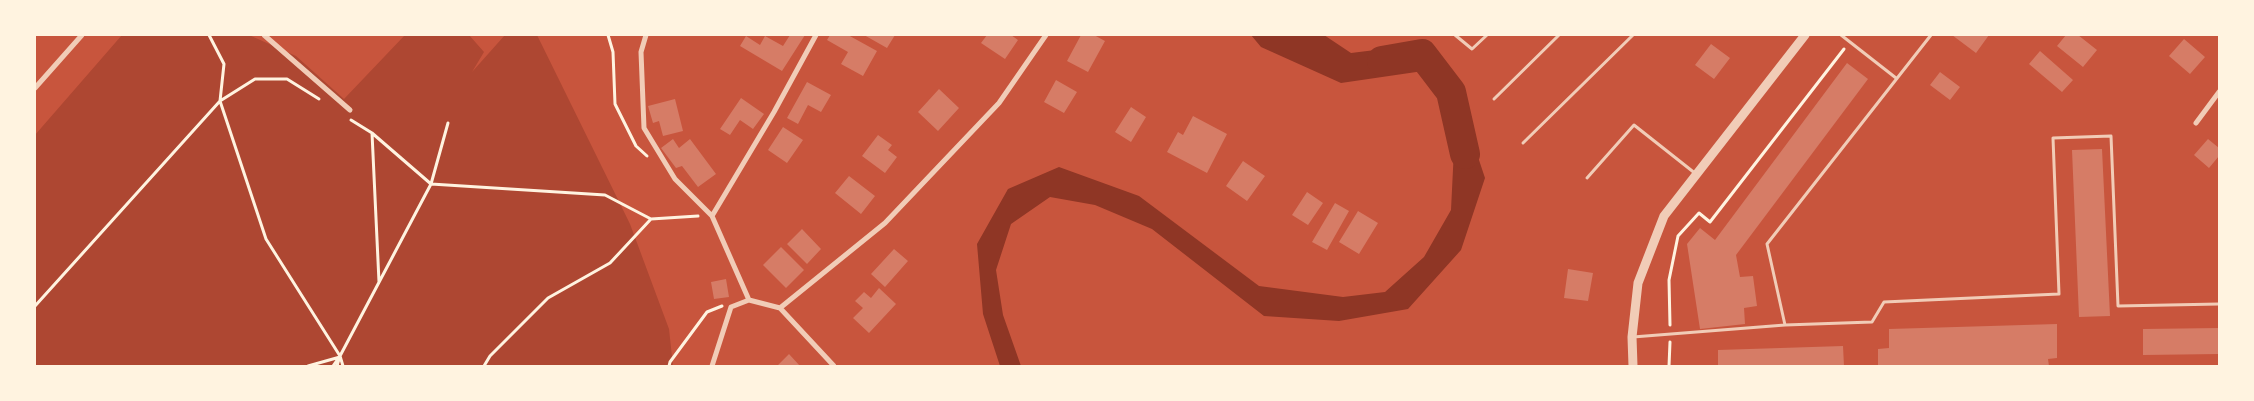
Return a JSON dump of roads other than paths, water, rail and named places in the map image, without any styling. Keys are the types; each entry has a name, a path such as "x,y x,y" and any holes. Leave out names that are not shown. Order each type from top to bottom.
{"street":[{"path":"35,88 82,35"},
{"path":"264,35 350,110"},
{"path":"646,35 641,52 644,128 674,179 712,216 749,300"},
{"path":"712,216 774,112 816,35"},
{"path":"780,308 885,223 918,190 999,103 1046,35"},
{"path":"1633,366 1632,337 1638,283 1664,216 1805,35"},
{"path":"2196,123 2219,92"},
{"path":"712,366 731,307 749,300 780,308 834,366"}],"lane":[{"path":"1456,35 1472,49 1487,35"},
{"path":"1494,99 1559,35"},
{"path":"1523,143 1633,35"},
{"path":"1841,35 1896,78"},
{"path":"1785,325 1767,244 1931,35"},
{"path":"1588,178 1634,125 1696,175"},
{"path":"1632,337 1785,325 1872,322 1884,302 2059,294 2054,138 2111,136 2118,306 2219,304"}],"waterway":[{"path":"1382,61 1422,54 1451,92 1465,154"}]}
